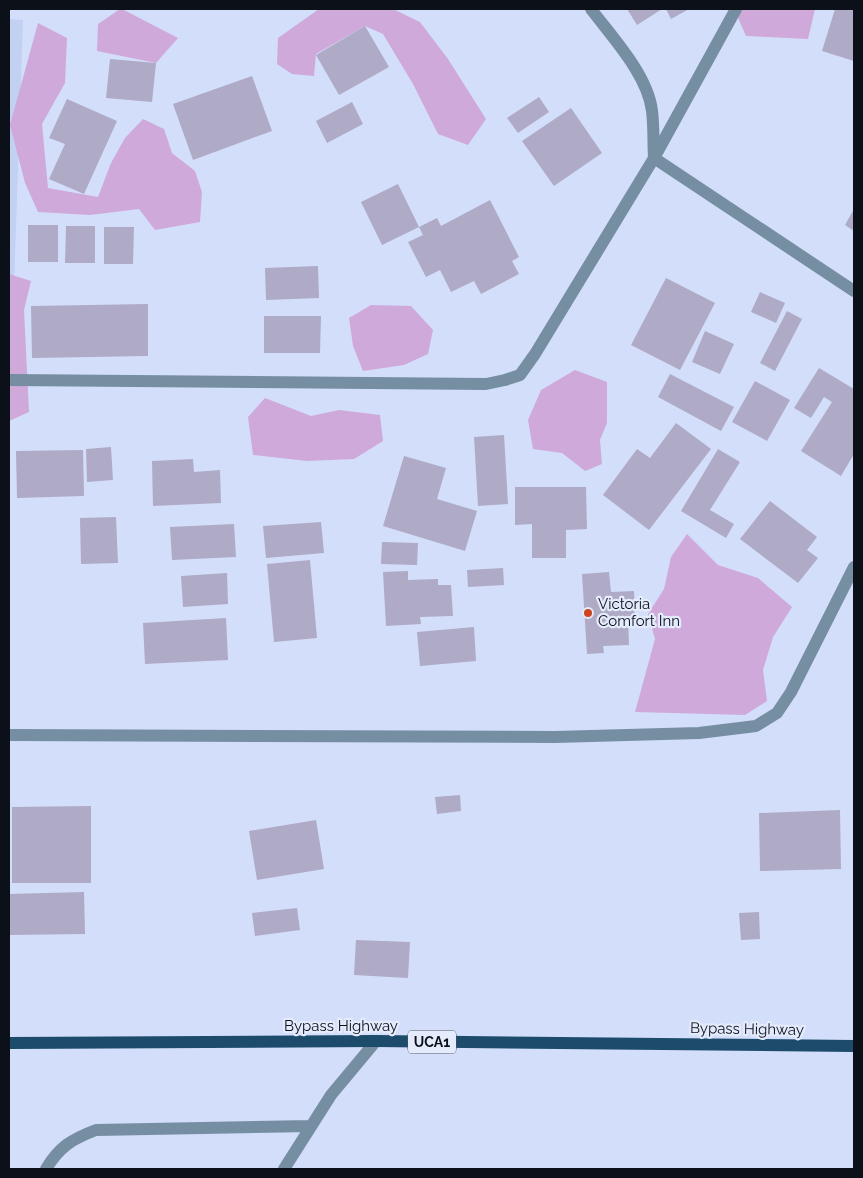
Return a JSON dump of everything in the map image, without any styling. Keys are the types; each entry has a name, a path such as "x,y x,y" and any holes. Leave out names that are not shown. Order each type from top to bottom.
{"main road":[{"name":"Bypass Highway","path":"9,1043 376,1042 854,1046"}],"street":[{"path":"591,9 637,72 646,92 652,110 654,158"},
{"path":"9,380 486,384 520,375 535,354 654,158 736,9"},
{"path":"654,158 854,291"},
{"path":"9,735 555,736 699,733 756,726 777,713 791,692 854,567"},
{"path":"284,1169 330,1095 376,1042"},
{"path":"46,1169 65,1145 82,1135 96,1130 311,1126"}],"shaded area":[{"path":"120,9 178,38 156,63 97,51 98,24"},
{"path":"319,9 393,9 420,22 448,59 486,119 468,145 438,134 413,84 383,34 365,26 316,54 314,76 292,74 277,64 278,38"},
{"path":"734,9 815,9 808,39 746,36"},
{"path":"9,19 23,20 14,285 9,285"},
{"path":"38,23 67,38 65,83 42,124 48,188 98,197 111,163 125,138 143,119 164,129 172,153 195,171 202,192 200,222 155,230 139,209 90,215 38,212 25,183 10,125"},
{"path":"9,274 31,281 24,310 29,412 9,421"},
{"path":"371,305 411,306 433,330 428,354 404,365 363,371 353,346 349,318"},
{"path":"575,370 607,382 607,423 600,440 602,464 585,471 562,453 533,449 528,420 541,390"},
{"path":"265,398 311,416 339,410 380,415 383,441 354,459 307,461 253,455 248,417"},
{"path":"687,534 718,565 758,578 792,607 773,637 763,670 767,701 745,715 635,712 655,639 648,614 664,589 671,557"}],"building":[{"path":"627,9 662,9 637,25"},
{"path":"666,9 689,9 671,19"},
{"path":"835,9 854,9 854,61 822,51"},
{"path":"365,26 389,67 339,95 316,55"},
{"path":"110,59 156,63 152,102 106,98"},
{"path":"252,76 272,131 193,160 173,104"},
{"path":"539,97 549,112 518,133 507,118"},
{"path":"67,99 117,121 84,194 49,179 65,144 49,138"},
{"path":"352,102 363,124 327,143 316,121"},
{"path":"571,108 602,153 554,186 522,141"},
{"path":"398,184 419,227 382,245 361,202"},
{"path":"490,200 519,257 512,261 519,274 481,294 474,281 451,292 440,270 426,277 408,242 423,235 419,227 437,218 441,226"},
{"path":"854,209 854,231 845,225"},
{"path":"28,225 58,225 58,262 28,262"},
{"path":"66,226 95,226 95,263 65,263"},
{"path":"104,227 134,227 133,264 104,264"},
{"path":"318,266 319,298 266,300 265,268"},
{"path":"666,278 715,303 680,370 631,345"},
{"path":"760,292 785,303 776,323 751,312"},
{"path":"148,304 148,356 32,358 31,306"},
{"path":"787,311 802,319 775,371 760,363"},
{"path":"264,316 321,316 320,353 264,353"},
{"path":"705,331 734,344 720,374 692,362"},
{"path":"819,368 854,389 854,454 841,476 801,451 832,402 824,397 811,418 794,408"},
{"path":"670,374 734,407 721,431 658,397"},
{"path":"755,381 790,400 767,441 732,422"},
{"path":"676,423 711,449 649,530 603,495 637,449 650,458"},
{"path":"504,435 508,504 478,506 474,437"},
{"path":"111,447 113,480 87,482 86,449"},
{"path":"718,449 740,462 710,510 734,524 726,538 681,511"},
{"path":"83,450 84,496 17,498 16,451"},
{"path":"404,456 446,468 437,499 477,511 465,551 383,526"},
{"path":"193,459 194,472 220,470 221,503 153,506 152,461"},
{"path":"515,487 586,487 587,529 566,530 566,558 532,558 532,524 515,525"},
{"path":"770,501 817,537 807,550 818,558 798,583 740,539"},
{"path":"116,517 118,563 81,564 80,518"},
{"path":"321,522 324,553 266,558 263,526"},
{"path":"234,524 236,557 172,560 170,527"},
{"path":"382,542 418,543 417,565 381,564"},
{"path":"310,560 317,638 274,642 267,564"},
{"path":"503,568 504,585 468,587 467,570"},
{"path":"408,571 408,580 438,579 438,585 451,585 453,616 420,617 421,624 386,626 383,572"},
{"path":"609,572 611,592 634,591 635,619 628,619 629,645 603,646 604,653 587,654 582,574"},
{"path":"227,573 228,604 183,607 181,576"},
{"path":"226,618 228,660 145,664 143,623"},
{"path":"474,627 476,661 420,666 417,632"},
{"path":"460,795 461,811 437,814 435,797"},
{"path":"91,806 91,883 12,883 12,807"},
{"path":"840,810 841,869 760,871 759,813"},
{"path":"316,820 324,869 257,880 249,831"},
{"path":"84,892 85,934 9,935 9,894"},
{"path":"297,908 300,930 255,936 252,913"},
{"path":"759,912 760,939 741,940 739,913"},
{"path":"356,940 410,942 408,978 354,975"}],"place":[{"name":"Victoria Comfort Inn","path":"588,613"}]}
